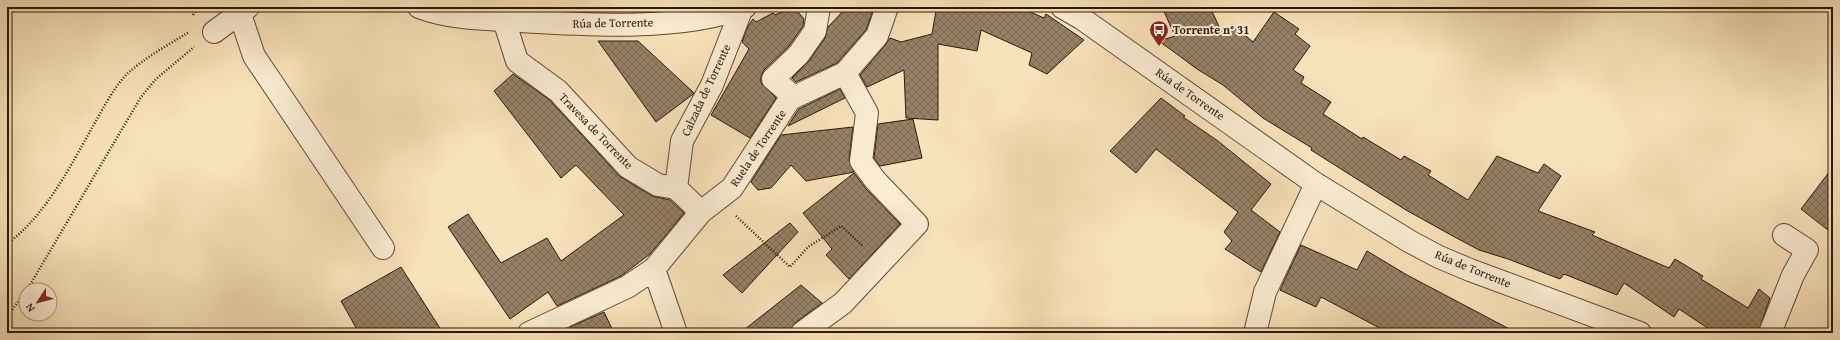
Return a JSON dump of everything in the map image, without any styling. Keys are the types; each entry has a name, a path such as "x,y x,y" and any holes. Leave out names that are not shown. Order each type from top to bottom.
{"street":[{"name":"Rúa de Torrente","path":"419,7 455,16 564,24 623,24 698,19 744,8"},
{"name":"Ruela de Torrente","path":"794,97 773,79 799,54 814,31 819,7"},
{"name":"Ruela de Torrente","path":"701,212 732,188 790,99 845,73 877,36 887,7"},
{"name":"Rúa de Torrente","path":"1062,7 1087,22 1316,184 1439,257 1640,333"},
{"name":"Calzada de Torrente","path":"676,188 682,141 712,85 744,8"},
{"path":"214,32 244,11 254,56 383,248"},
{"name":"Travesa de Torrente","path":"504,20 517,60 558,91 628,167 658,185 676,188"},
{"path":"802,333 843,303 918,224 875,180 861,161 867,113 845,73"},
{"path":"1255,333 1265,292 1316,184"},
{"path":"529,333 627,287 654,270 701,212 676,188"},
{"path":"1770,333 1793,275 1807,250 1784,235"},
{"path":"654,270 676,333"}],"path":[{"path":"7,244 37,214 65,175 109,98 126,75 145,60 192,30"},
{"path":"31,282 141,97 156,79 214,32"},
{"path":"734,213 790,266 808,247 841,226 881,262"},
{"path":"7,317 18,302"}],"building":[{"path":"794,7 804,19 803,26 789,46 764,70 761,76 761,83 776,98 750,138 711,115 749,49 742,42 748,26 753,19 756,22 773,13 775,15"},
{"path":"847,7 874,7 866,30 837,63 796,82 792,78 809,61 825,38 828,27"},
{"path":"926,7 1019,7 1044,18 1046,14 1084,40 1047,74 1029,65 1032,53 981,30 977,51 938,44 938,120 906,118 904,70 867,87 860,75 890,38 901,42 932,34 936,11"},
{"path":"1162,7 1210,7 1223,35 1232,24 1253,42 1274,12 1299,29 1295,34 1310,46 1293,70 1304,77 1301,83 1331,102 1323,114 1362,139 1363,137 1401,160 1404,156 1431,171 1428,175 1468,200 1497,156 1538,173 1544,164 1561,176 1538,211 1595,232 1592,235 1669,268 1675,259 1703,276 1701,279 1748,308 1759,289 1770,298 1758,333 1715,333 1679,309 1674,317 1624,283 1617,295 1564,274 1560,279 1508,259 1479,250 1451,235 1406,210 1311,150 1312,148 1263,118 1223,85 1197,69 1159,41 1175,36"},
{"path":"598,41 638,41 694,93 656,122"},
{"path":"513,74 550,100 619,176 652,196 670,200 684,213 650,254 621,276 557,306 548,292 510,319 448,227 468,214 501,263 547,238 561,261 624,215 576,165 561,178 494,91"},
{"path":"840,89 845,98 788,126 799,109"},
{"path":"1161,98 1185,116 1183,117 1218,141 1271,184 1251,210 1280,232 1261,272 1225,249 1232,241 1224,232 1238,212 1156,149 1136,173 1110,151"},
{"path":"913,119 922,158 880,166 874,158 878,124"},
{"path":"853,127 849,159 854,172 806,181 791,165 771,188 758,190 751,182 781,135"},
{"path":"1833,167 1833,234 1801,209"},
{"path":"854,173 866,189 900,224 849,279 826,255 832,249 803,213"},
{"path":"790,223 798,232 742,293 723,275"},
{"path":"1301,245 1357,270 1367,251 1407,275 1517,333 1389,333 1321,297 1316,307 1280,290"},
{"path":"401,267 443,333 359,333 341,301"},
{"path":"801,285 822,303 795,323 790,330 786,333 740,333"},
{"path":"604,312 614,333 574,333 570,327"}],"place":[{"name":"Torrente n° 31","path":"1159,47"}]}
